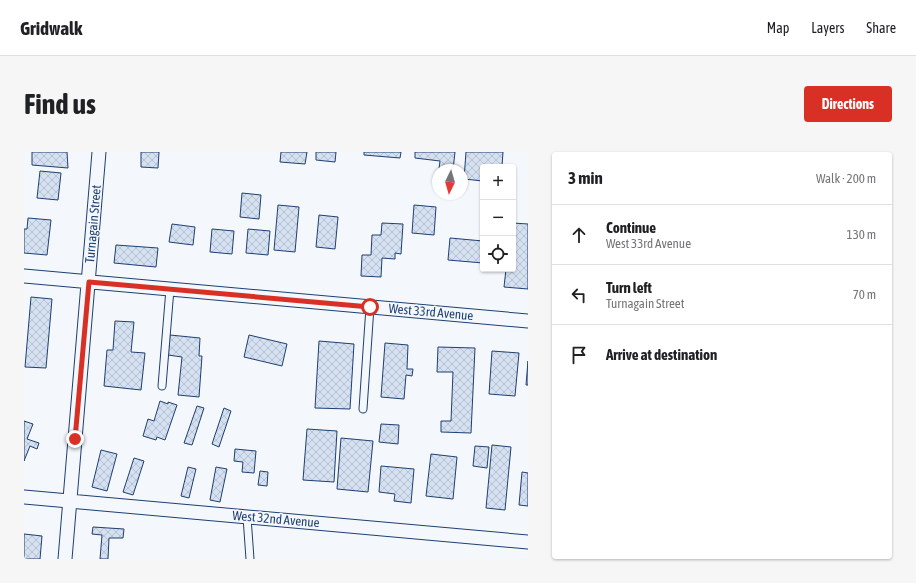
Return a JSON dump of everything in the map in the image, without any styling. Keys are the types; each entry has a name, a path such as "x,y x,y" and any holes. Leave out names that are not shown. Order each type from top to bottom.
{"street":[{"name":"Turnagain Street","path":"65,559 99,152"},
{"name":"West 33rd Avenue","path":"24,276 528,321"},
{"name":"West 32nd Avenue","path":"24,497 528,542"}],"lane":[{"path":"162,386 170,289"},
{"path":"363,409 370,307"},
{"path":"247,517 250,559"}],"building":[{"path":"32,152 67,152 68,168 32,165"},
{"path":"141,152 159,152 158,168 141,167"},
{"path":"281,152 307,152 305,164 280,162"},
{"path":"316,152 336,152 335,162 316,160"},
{"path":"364,152 401,152 400,158 364,155"},
{"path":"415,152 455,152 454,164 440,164 440,161 415,158"},
{"path":"466,152 503,152 502,164 480,164 480,181 468,179 468,164 465,164"},
{"path":"40,171 61,173 58,200 37,198"},
{"path":"242,193 261,195 259,219 240,217"},
{"path":"278,205 299,207 295,252 274,250"},
{"path":"414,205 436,207 434,235 412,233"},
{"path":"319,215 338,217 335,249 316,247"},
{"path":"28,218 51,220 47,255 24,253 24,229 27,229"},
{"path":"382,223 403,224 401,254 395,253 395,259 382,258 381,277 361,276 362,255 371,255 372,235 381,235"},
{"path":"516,223 528,224 528,289 504,287 506,272 516,272"},
{"path":"172,224 195,227 193,245 169,242"},
{"path":"212,229 234,231 232,254 210,252"},
{"path":"248,229 270,231 268,255 246,253"},
{"path":"450,238 480,241 480,263 448,260"},
{"path":"116,245 158,248 156,267 114,263"},
{"path":"31,297 52,299 46,368 25,367"},
{"path":"115,321 134,322 131,352 145,353 141,390 104,386 107,350 113,350"},
{"path":"170,335 200,338 199,356 202,356 199,397 178,395 182,357 168,355"},
{"path":"249,335 287,344 282,366 244,357"},
{"path":"319,341 354,344 350,409 315,408"},
{"path":"385,343 408,345 407,369 413,369 412,376 406,375 404,399 381,397"},
{"path":"438,347 475,348 471,433 441,432 441,421 451,421 453,372 437,372"},
{"path":"492,351 519,353 515,396 489,394"},
{"path":"528,361 528,385 526,385"},
{"path":"160,401 177,405 165,440 157,437 156,440 143,436 148,419 154,421"},
{"path":"197,406 204,408 192,445 184,443"},
{"path":"224,408 231,411 219,447 212,444"},
{"path":"24,421 33,424 27,439 39,443 37,449 30,446 24,461"},
{"path":"381,424 399,425 398,444 379,442"},
{"path":"307,429 337,431 334,482 303,480"},
{"path":"341,438 373,441 368,492 337,489"},
{"path":"492,445 511,447 505,510 486,508"},
{"path":"475,446 489,447 487,468 473,466"},
{"path":"235,449 256,451 254,473 242,472 243,462 234,461"},
{"path":"101,450 117,454 107,491 92,487"},
{"path":"431,454 457,457 453,499 426,496"},
{"path":"134,458 144,461 133,495 123,492"},
{"path":"381,466 414,469 411,503 394,501 395,494 379,492"},
{"path":"188,467 196,469 189,498 181,496"},
{"path":"216,467 227,469 220,502 210,500"},
{"path":"260,471 268,472 267,486 258,485"},
{"path":"522,472 528,473 528,506 519,505"},
{"path":"93,527 124,529 123,538 109,538 108,559 100,559 102,535 92,534"},
{"path":"24,534 42,536 40,559 24,559"}],"route":[{"path":"75,439 89,282 370,307"}]}
